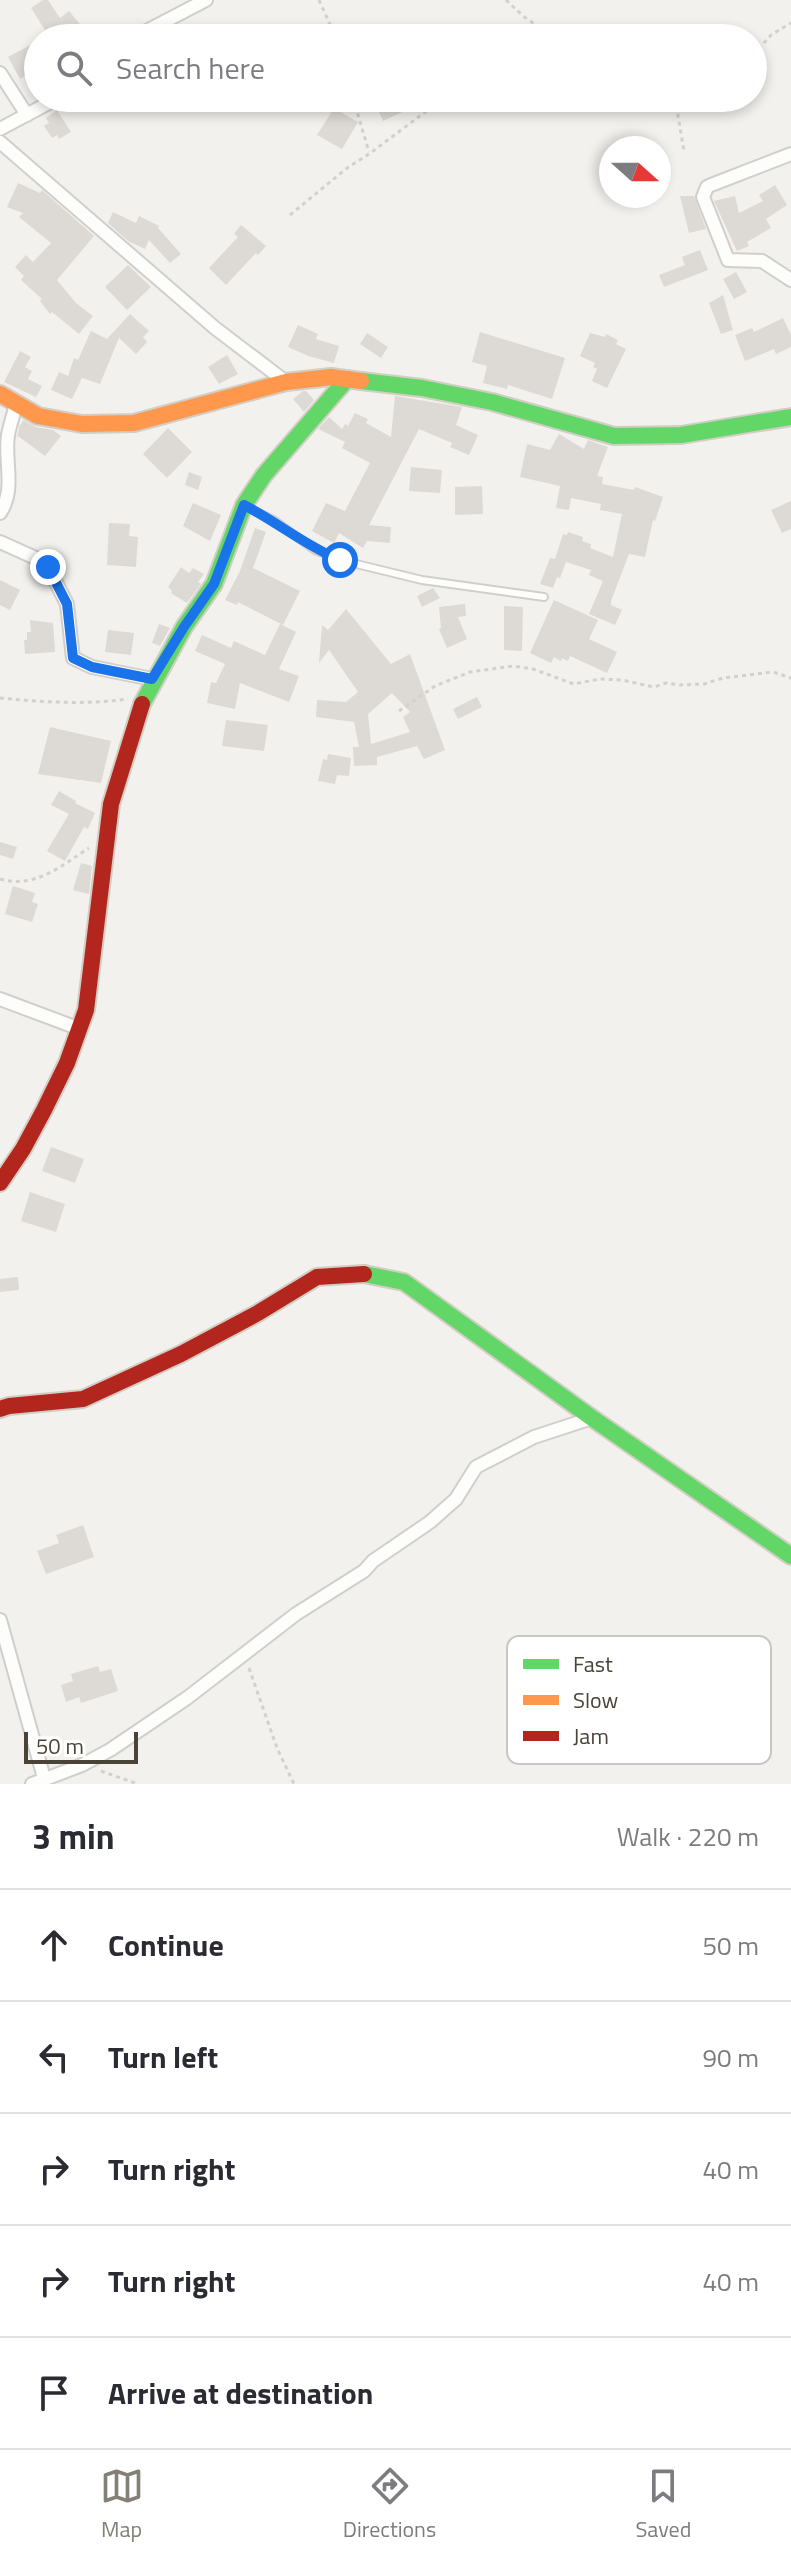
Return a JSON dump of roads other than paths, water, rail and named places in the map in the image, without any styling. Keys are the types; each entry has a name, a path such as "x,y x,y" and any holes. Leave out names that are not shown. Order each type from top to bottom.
{"street":[{"path":"163,24 206,0"},
{"path":"0,73 24,110"},
{"path":"0,129 32,112"},
{"path":"0,142 215,328 286,382"},
{"path":"791,154 711,185 703,197 728,260 762,261 791,280"},
{"path":"0,394 38,416 82,424 134,423 286,382 331,377 422,388 492,402 614,436 633,438 663,437 791,417"},
{"path":"0,1183 44,1110 86,1010 111,804 137,712 152,679 214,584 244,505 264,475 347,379"},
{"path":"0,513 7,497 8,437 16,403"},
{"path":"0,542 40,560 48,567 67,604 73,658 92,667 152,679"},
{"path":"0,999 80,1029"},
{"path":"0,1409 83,1399 194,1347 317,1277 361,1273 404,1282 791,1556"},
{"path":"32,1784 82,1765 166,1713 296,1614 364,1571 373,1561 430,1522 456,1499 476,1467 534,1437 592,1418"},
{"path":"0,1620 44,1778"}],"lane":[{"path":"244,505 275,521 315,550 340,560 422,580 544,597"}]}
